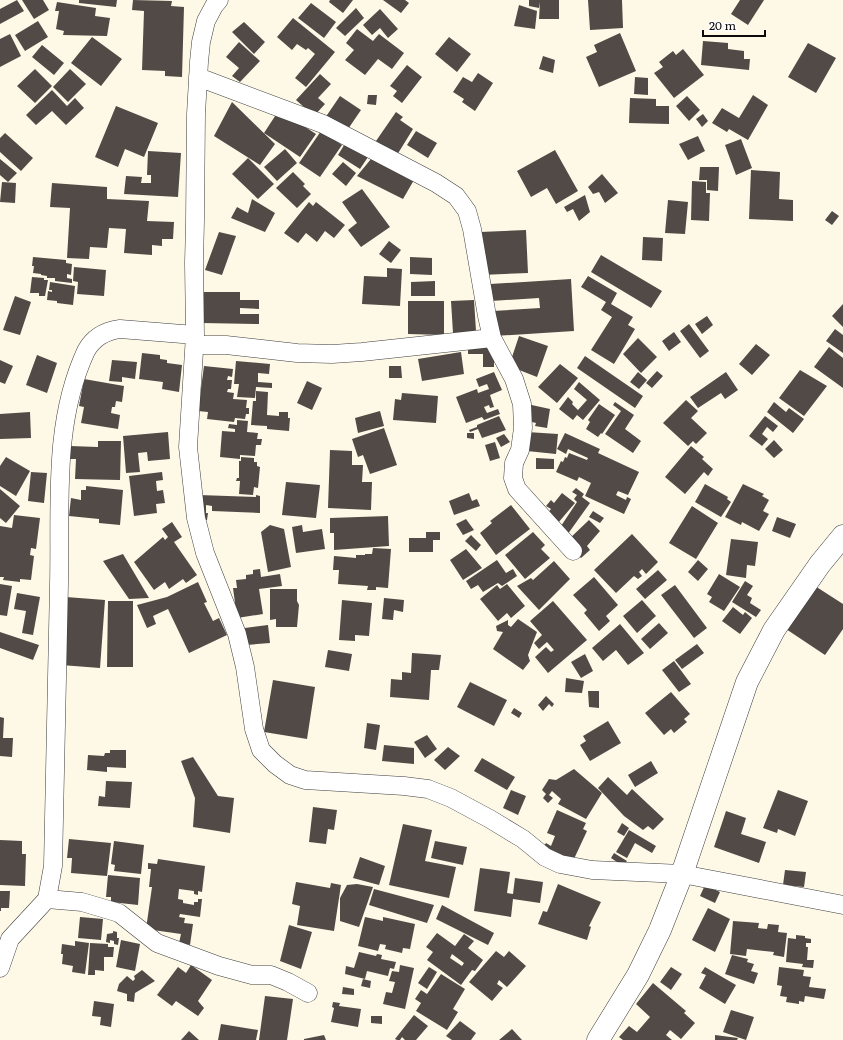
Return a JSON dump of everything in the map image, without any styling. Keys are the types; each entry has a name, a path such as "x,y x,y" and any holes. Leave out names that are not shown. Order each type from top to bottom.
{"street":[{"path":"219,0 206,21 201,42 198,77 196,114 194,263 195,340 188,447 196,518 205,553 237,634 245,667 254,729 261,750 275,764 290,775 305,780 404,786 428,789 451,798 490,819 523,839 545,857 560,864 592,870 682,874 843,905"},
{"path":"198,77 323,124 436,183 456,196 467,211 472,229 492,338 514,379 522,404 523,428 520,450 514,463 513,478 517,489 572,551"},
{"path":"0,968 5,942 47,899 53,866 60,578 59,503 61,458 66,419 75,382 87,351 93,341 108,330 120,329 226,345 297,353 332,354 370,352 492,338"},
{"path":"598,1040 641,968 660,930 682,874 747,682 774,630 820,564 843,536"},
{"path":"47,899 82,902 119,913 157,943 219,966 252,974 271,976 288,982 308,993"}],"building":[{"path":"17,0 24,11 0,24 0,9"},
{"path":"22,0 43,0 49,10 34,19"},
{"path":"79,0 117,0 116,7 79,3"},
{"path":"133,0 172,1 171,6 184,7 182,77 165,76 165,71 142,70 144,11 132,10"},
{"path":"330,0 353,0 343,13 329,2"},
{"path":"383,0 405,0 409,3 401,13"},
{"path":"529,0 559,0 559,19 539,19 540,2 539,8 529,6"},
{"path":"588,0 622,0 623,28 590,30"},
{"path":"740,0 764,0 748,25 731,14"},
{"path":"57,2 96,8 95,16 110,18 107,36 63,35 64,31 56,29 59,11 55,11"},
{"path":"311,3 336,22 324,38 298,18"},
{"path":"519,5 537,11 535,29 514,26"},
{"path":"356,8 364,18 345,36 336,28"},
{"path":"380,9 398,29 388,38 380,28 372,35 363,25"},
{"path":"293,18 335,52 306,87 295,78 315,54 308,48 306,50 297,44 292,50 277,37"},
{"path":"38,21 48,37 25,51 15,35"},
{"path":"244,22 265,42 254,54 232,32"},
{"path":"357,29 373,41 379,34 404,53 392,69 378,59 365,75 345,60 354,50 346,43"},
{"path":"620,33 636,71 599,87 586,57 597,52 594,45"},
{"path":"10,34 21,56 0,67 0,39"},
{"path":"92,37 122,59 101,86 71,63"},
{"path":"449,37 471,54 457,72 435,54"},
{"path":"703,41 728,43 728,49 744,51 744,59 750,59 749,70 701,65"},
{"path":"239,42 260,61 240,82 232,76 239,68 226,57"},
{"path":"808,43 836,58 816,93 788,77"},
{"path":"42,45 64,63 54,75 32,57"},
{"path":"683,49 704,75 674,98 654,73 663,67 659,62 673,51 676,55"},
{"path":"543,56 555,60 553,73 539,69"},
{"path":"407,65 422,77 402,103 393,96 397,91 390,86"},
{"path":"35,69 52,86 35,103 17,86"},
{"path":"70,69 86,84 68,102 53,87"},
{"path":"478,73 493,83 475,111 462,102 464,99 453,92 463,77 472,82"},
{"path":"320,74 331,84 318,98 325,104 314,116 296,100"},
{"path":"635,77 648,78 648,95 634,94"},
{"path":"52,90 67,106 75,98 84,108 66,125 52,111 36,125 26,115"},
{"path":"368,95 377,95 376,105 367,104"},
{"path":"753,95 768,105 748,140 729,129 727,132 712,123 722,108 739,118"},
{"path":"340,96 361,110 346,132 325,118"},
{"path":"687,96 700,110 689,121 676,106"},
{"path":"630,98 656,99 656,106 669,106 669,124 629,123"},
{"path":"232,102 275,144 260,165 214,136"},
{"path":"116,106 158,123 144,157 125,149 118,167 95,157"},
{"path":"279,110 316,134 300,157 264,133"},
{"path":"396,112 403,117 400,120 413,129 397,155 376,141"},
{"path":"703,114 708,121 702,127 696,119"},
{"path":"321,131 342,145 320,177 299,163"},
{"path":"416,131 437,143 428,158 407,145"},
{"path":"5,133 33,158 21,171 0,152 0,138"},
{"path":"698,136 705,151 688,160 679,144"},
{"path":"741,139 752,168 736,175 725,145"},
{"path":"346,142 368,157 360,169 338,155"},
{"path":"285,149 297,163 277,181 264,167"},
{"path":"555,150 578,191 556,204 547,188 531,197 517,171"},
{"path":"148,151 181,153 178,197 124,194 126,176 142,177 141,183 151,183 151,175 147,175"},
{"path":"248,158 274,184 258,199 232,174"},
{"path":"0,159 17,173 8,182 0,175"},
{"path":"371,159 414,180 403,199 357,176"},
{"path":"343,162 356,173 346,186 332,174"},
{"path":"700,167 719,167 718,191 707,190 707,180 699,180"},
{"path":"751,170 780,172 779,199 793,200 793,221 749,219"},
{"path":"293,172 305,184 303,186 311,194 297,208 276,188"},
{"path":"602,174 618,193 605,203 599,192 593,194 588,187"},
{"path":"692,181 706,182 706,193 710,193 709,221 691,220"},
{"path":"2,182 16,183 15,203 0,202"},
{"path":"52,183 107,187 107,199 149,201 147,221 174,222 173,239 162,239 162,246 152,245 152,255 124,253 126,229 109,228 107,248 90,247 89,259 67,258 70,208 50,207"},
{"path":"362,189 390,227 361,247 348,230 357,223 342,202"},
{"path":"585,195 590,212 579,221 573,209 567,212 564,207"},
{"path":"252,199 275,213 265,232 231,218 237,207 248,213"},
{"path":"668,200 688,202 685,234 665,233"},
{"path":"309,202 313,206 316,202 345,225 334,238 325,231 317,242 306,233 298,243 284,233"},
{"path":"832,211 839,216 832,225 825,220"},
{"path":"526,230 528,273 481,275 480,232"},
{"path":"219,232 236,236 222,275 205,270"},
{"path":"643,237 663,238 662,261 642,260"},
{"path":"389,241 401,250 391,263 379,254"},
{"path":"601,255 662,291 651,308 591,272"},
{"path":"33,257 66,260 66,263 72,264 71,275 67,274 67,278 72,279 72,283 55,281 55,278 47,278 47,276 33,273"},
{"path":"410,257 432,258 432,275 410,274"},
{"path":"74,267 106,270 104,296 77,294 78,282 73,281"},
{"path":"387,268 402,269 400,306 362,304 364,276 387,277"},
{"path":"588,276 617,293 611,304 633,317 628,325 635,329 614,364 591,350 612,317 601,310 606,302 581,287"},
{"path":"32,277 44,278 44,280 48,280 45,296 39,296 39,293 30,293"},
{"path":"571,279 574,331 494,336 493,311 540,308 539,298 491,301 490,284"},
{"path":"435,281 435,296 411,296 411,282"},
{"path":"50,282 75,286 73,305 47,300 48,291 52,292 52,290 49,290"},
{"path":"202,292 240,292 240,300 259,300 259,309 240,308 240,314 259,314 259,324 202,323"},
{"path":"15,296 31,302 20,335 3,330"},
{"path":"474,300 476,331 453,333 451,301"},
{"path":"408,301 444,301 444,335 408,334"},
{"path":"843,304 843,327 832,316"},
{"path":"707,316 713,325 702,334 695,324"},
{"path":"689,324 709,351 700,358 680,331"},
{"path":"835,329 843,335 843,353 826,341"},
{"path":"674,332 681,342 669,351 662,341"},
{"path":"519,336 548,346 537,377 509,366"},
{"path":"638,338 657,357 641,373 623,354"},
{"path":"468,343 494,343 494,367 483,367 483,354 468,354"},
{"path":"756,344 770,355 752,375 739,364"},
{"path":"829,347 843,358 843,388 814,367"},
{"path":"461,352 464,374 422,381 418,359"},
{"path":"142,353 160,355 160,359 167,360 167,363 182,365 179,392 162,389 163,382 139,379"},
{"path":"37,355 57,363 47,393 26,385"},
{"path":"585,356 643,396 635,408 577,368"},
{"path":"0,360 13,366 5,384 0,382"},
{"path":"112,360 137,362 135,379 122,377 122,382 109,381"},
{"path":"236,361 270,364 269,374 258,373 258,382 272,383 272,388 256,387 255,398 237,397 239,384 234,384"},
{"path":"560,364 578,378 557,403 538,387"},
{"path":"204,366 233,369 232,377 228,376 227,380 232,380 231,389 228,389 227,392 234,393 233,399 247,400 246,408 249,408 249,414 246,414 245,419 235,418 234,422 207,419 208,412 198,411"},
{"path":"389,366 401,366 402,378 389,378"},
{"path":"800,370 827,386 804,416 779,398"},
{"path":"657,371 663,376 652,388 646,383"},
{"path":"494,372 502,390 490,395 494,407 490,408 489,405 484,407 487,413 498,409 500,414 484,420 482,417 466,423 456,397 477,389 478,393 489,389 487,384 479,387 476,379"},
{"path":"638,372 647,380 639,389 630,382"},
{"path":"726,372 738,390 725,399 721,393 698,408 690,397"},
{"path":"84,379 124,386 122,402 116,401 115,407 112,407 111,413 120,415 118,429 81,423 84,407 79,406"},
{"path":"307,381 322,388 312,410 297,403"},
{"path":"579,382 600,400 583,420 577,415 573,420 559,409 568,397 578,410 587,400 574,389"},
{"path":"256,391 268,392 267,415 279,416 279,412 288,412 288,418 290,418 289,431 267,429 267,426 251,425 253,401 256,401"},
{"path":"402,393 438,396 436,423 393,420 395,399 401,400"},
{"path":"686,400 698,411 691,418 707,433 696,444 693,441 688,446 663,423"},
{"path":"615,402 634,415 625,429 641,441 633,453 605,434 621,411 613,405"},
{"path":"774,402 786,412 789,408 804,419 793,433 767,412"},
{"path":"527,404 550,409 547,428 535,426 536,423 524,420"},
{"path":"599,404 615,415 602,434 601,433 598,437 586,429 590,422 588,420"},
{"path":"380,411 384,426 358,433 355,418"},
{"path":"30,412 31,438 0,439 0,414"},
{"path":"499,416 506,430 482,438 478,429 470,432 469,430 477,427 477,425"},
{"path":"765,416 778,426 773,432 767,427 762,434 768,439 762,446 749,436"},
{"path":"237,420 248,421 247,432 258,433 257,439 262,439 261,445 256,445 255,456 240,455 240,459 220,457 222,431 235,432 235,429 228,428 229,424 237,425"},
{"path":"384,428 397,465 370,474 363,455 358,457 352,439"},
{"path":"168,432 170,459 148,461 147,452 138,453 140,472 126,473 123,436"},
{"path":"527,432 558,434 556,454 527,451"},
{"path":"467,433 474,433 474,439 467,438"},
{"path":"565,433 600,449 598,453 639,472 628,495 618,491 616,495 626,500 627,497 631,499 624,514 585,496 591,483 579,477 577,481 556,472 561,461 563,462 565,457 567,458 569,453 587,460 588,458 568,449 566,454 557,449"},
{"path":"504,434 510,442 501,447 496,438"},
{"path":"774,440 783,450 774,458 765,449"},
{"path":"98,441 121,441 120,480 75,479 76,459 70,459 70,446 98,447"},
{"path":"495,442 500,458 490,461 485,445"},
{"path":"691,446 704,457 702,459 713,469 708,476 704,472 685,494 665,477"},
{"path":"330,450 352,451 352,465 363,465 362,482 372,482 371,510 328,508"},
{"path":"6,457 30,471 16,496 0,486 0,466"},
{"path":"241,457 254,458 254,462 257,462 257,466 260,467 258,488 254,487 253,495 239,494 240,481 236,481 237,478 239,478 239,461 241,461"},
{"path":"536,458 554,459 554,469 536,469"},
{"path":"31,472 47,473 44,503 28,501"},
{"path":"162,472 163,480 156,481 157,491 163,490 165,503 156,504 157,513 134,516 129,476"},
{"path":"286,482 320,485 316,518 282,515"},
{"path":"705,484 728,497 727,499 731,502 721,517 695,502"},
{"path":"743,484 764,494 762,496 769,500 763,511 769,514 759,531 742,522 741,525 725,517"},
{"path":"86,486 123,490 120,525 99,523 99,519 69,516 71,498 81,500 81,490 86,490"},
{"path":"576,488 584,494 582,497 590,503 565,538 557,532 577,502 574,499 577,495 572,492"},
{"path":"0,489 20,506 6,523 0,518"},
{"path":"469,493 472,501 477,499 480,506 454,515 449,501"},
{"path":"562,493 575,503 558,523 547,514 551,509 546,506 551,500 554,503"},
{"path":"199,495 260,496 260,513 212,511 212,506 206,505 206,513 208,513 207,520 202,520"},
{"path":"511,505 530,529 496,555 480,533 492,523 490,521"},
{"path":"692,506 718,523 696,559 669,543"},
{"path":"593,511 604,518 600,523 589,517"},
{"path":"14,515 40,518 36,549 31,548 30,555 34,556 31,580 20,579 20,582 3,580 4,577 0,577 0,526 12,528"},
{"path":"388,516 389,546 334,550 334,533 330,533 330,518"},
{"path":"777,517 796,524 790,538 772,531"},
{"path":"466,519 474,530 463,535 456,524"},
{"path":"589,520 600,531 587,546 590,550 581,558 575,552 568,540"},
{"path":"172,522 182,537 174,542 197,575 186,583 183,579 169,589 165,582 154,590 134,562 163,537 165,540 168,537 162,529"},
{"path":"270,525 284,529 291,567 268,572 261,532"},
{"path":"302,525 303,532 322,529 325,549 296,553 292,527"},
{"path":"426,532 440,532 440,540 433,540 433,552 409,552 409,538 426,538"},
{"path":"533,532 545,545 541,549 550,558 525,579 505,555"},
{"path":"632,534 658,562 646,574 642,569 639,572 642,576 638,579 634,576 616,593 594,570"},
{"path":"471,535 481,545 476,551 465,541"},
{"path":"731,539 758,542 755,566 747,565 746,578 726,575"},
{"path":"373,548 391,549 388,588 376,587 376,590 367,590 368,586 338,584 339,570 333,570 334,556 356,558 356,555 372,554"},
{"path":"466,549 482,568 463,580 450,560"},
{"path":"123,554 149,598 129,599 103,561"},
{"path":"497,560 506,573 513,569 517,576 502,586 498,583 483,592 478,585 471,589 466,581"},
{"path":"698,560 708,569 698,581 688,572"},
{"path":"554,561 570,579 539,610 517,586 531,578 533,580"},
{"path":"260,569 261,577 280,574 282,586 259,589 263,614 237,618 233,588 237,588 236,580 246,579 246,575 253,574 253,570"},
{"path":"658,570 667,580 645,599 636,589"},
{"path":"719,574 740,587 724,611 709,602 712,597 707,594"},
{"path":"594,577 618,605 606,616 610,621 599,631 584,613 587,610 573,595"},
{"path":"745,581 753,586 747,595 752,598 750,603 761,610 756,617 732,602"},
{"path":"198,582 207,602 204,603 213,621 219,618 227,635 189,653 168,609 153,616 156,624 147,628 137,605 167,597"},
{"path":"0,584 12,586 7,616 0,615"},
{"path":"507,584 525,606 511,618 507,613 498,621 480,599 497,585 500,589"},
{"path":"675,585 707,628 694,638 661,595"},
{"path":"815,586 843,604 843,629 825,655 786,629"},
{"path":"270,589 297,589 297,601 299,605 297,627 276,627 276,619 270,620"},
{"path":"17,593 40,597 33,635 22,633 26,611 14,609"},
{"path":"66,597 105,600 100,668 61,665"},
{"path":"384,598 404,600 403,612 394,610 393,620 382,619"},
{"path":"342,600 372,603 369,636 355,635 355,641 339,640"},
{"path":"642,600 656,616 637,633 623,616"},
{"path":"108,601 133,601 133,667 107,667"},
{"path":"553,601 587,640 548,673 535,657 546,647 551,652 554,650 547,642 539,649 534,643 542,635 530,621"},
{"path":"733,607 743,615 745,612 752,618 740,634 722,621"},
{"path":"518,619 537,632 528,655 530,661 523,670 493,649 503,632 497,631 496,626 508,620 508,625 511,627"},
{"path":"659,623 668,633 650,649 641,639"},
{"path":"620,624 644,653 628,665 616,650 603,661 592,648"},
{"path":"268,625 270,643 246,645 245,628"},
{"path":"0,632 39,645 33,660 0,648"},
{"path":"697,644 704,653 682,669 675,660"},
{"path":"328,650 352,654 349,671 325,667"},
{"path":"412,653 441,655 439,670 431,670 429,700 390,697 391,679 402,680 402,672 411,673"},
{"path":"585,654 593,671 581,678 571,662"},
{"path":"674,661 691,684 679,692 662,670"},
{"path":"566,678 584,681 582,693 565,692"},
{"path":"273,680 315,687 307,739 264,732"},
{"path":"470,682 507,700 494,726 457,707"},
{"path":"588,691 599,691 599,708 589,707"},
{"path":"671,692 690,714 684,719 687,722 674,733 671,729 664,735 645,713"},
{"path":"546,696 554,704 552,707 549,704 543,711 538,705"},
{"path":"514,708 522,713 519,718 511,713"},
{"path":"0,717 4,718 3,738 13,738 12,757 0,756"},
{"path":"608,721 621,743 590,761 580,745 586,741 583,736"},
{"path":"367,723 380,725 376,750 364,748"},
{"path":"427,735 437,749 425,758 414,742"},
{"path":"384,745 414,748 414,764 382,761"},
{"path":"448,747 460,756 445,770 434,760"},
{"path":"110,750 126,750 126,768 107,767 107,772 87,770 88,755 104,756 105,753 110,753"},
{"path":"193,757 218,796 234,798 230,833 193,827 195,798 181,761"},
{"path":"482,758 515,777 507,790 474,771"},
{"path":"651,761 658,773 635,787 628,775"},
{"path":"574,769 602,793 586,819 558,804 561,799 552,791 549,795 553,798 548,803 543,798 546,794 542,790 549,779 556,780"},
{"path":"608,777 627,795 632,789 664,819 653,830 648,826 643,830 624,816 598,788"},
{"path":"106,781 132,782 130,808 98,806 99,796 105,797"},
{"path":"511,790 526,796 518,815 503,808"},
{"path":"778,790 808,801 795,836 778,829 777,833 763,828"},
{"path":"313,807 337,810 334,830 328,829 326,844 309,842"},
{"path":"557,810 586,823 583,829 587,831 573,861 543,847 546,843 551,846 555,836 547,833"},
{"path":"726,811 746,818 741,834 766,842 759,863 714,847"},
{"path":"622,823 629,828 624,836 617,832"},
{"path":"403,824 432,830 425,861 456,867 449,898 389,885"},
{"path":"629,830 656,846 652,853 635,843 627,858 616,852"},
{"path":"69,839 111,843 107,876 71,873 72,858 67,858"},
{"path":"0,840 22,841 22,854 26,854 25,886 0,885"},
{"path":"114,841 144,845 141,874 114,871 115,865 111,864"},
{"path":"435,841 467,847 463,865 431,858"},
{"path":"614,853 627,861 623,866 611,858"},
{"path":"360,857 385,866 379,885 353,878"},
{"path":"158,859 205,866 202,892 198,891 198,895 194,894 194,891 179,889 178,899 183,900 183,903 194,905 194,902 198,902 198,899 202,899 200,917 180,914 179,917 185,918 184,923 193,924 190,945 179,943 181,934 146,929 152,887 149,887 151,869 148,869 148,863 157,864"},
{"path":"480,868 510,872 507,893 513,894 515,878 543,882 540,903 513,899 511,917 474,911"},
{"path":"785,870 806,872 804,887 783,885"},
{"path":"108,875 140,878 138,905 111,902 111,897 106,897"},
{"path":"296,882 330,888 331,883 341,885 334,931 297,925 300,906 292,904"},
{"path":"357,884 373,887 359,927 340,921 340,898 347,885"},
{"path":"558,884 601,902 589,926 591,927 587,940 538,924 543,911 547,912"},
{"path":"705,885 720,892 715,903 700,896"},
{"path":"374,889 434,905 427,923 369,905"},
{"path":"0,891 10,891 9,908 1,908 1,911 0,911"},
{"path":"442,905 494,933 488,945 436,919"},
{"path":"708,908 730,919 715,952 692,940"},
{"path":"80,917 103,919 101,940 78,938"},
{"path":"365,917 383,921 383,917 415,924 410,949 403,948 402,953 385,949 386,945 380,944 378,951 358,946"},
{"path":"733,921 759,923 758,928 767,929 768,924 779,925 778,932 787,933 784,957 773,955 774,952 747,949 746,956 730,954"},
{"path":"289,925 312,932 301,969 280,961"},
{"path":"113,931 117,932 117,938 119,938 118,945 114,944 114,941 110,940 110,943 106,942 107,934 113,933"},
{"path":"437,933 455,946 464,934 474,941 468,948 483,960 475,971 472,970 461,985 427,960 433,952 426,947","holes":["452,954 464,963 462,966 450,958"]},
{"path":"796,935 805,936 805,938 811,939 811,943 806,943 806,947 808,947 807,960 814,960 813,968 802,967 803,964 786,962 788,938 796,939"},
{"path":"121,940 140,944 135,971 116,967"},
{"path":"75,941 89,943 85,974 72,972 73,966 62,964 62,944 75,946"},
{"path":"90,943 108,944 108,947 114,947 113,957 104,957 104,971 95,970 95,975 88,975"},
{"path":"496,951 504,957 509,951 526,966 507,987 499,980 497,984 503,988 492,1001 469,982"},
{"path":"359,952 376,956 377,954 382,955 381,959 396,962 394,969 390,968 388,976 367,971 365,979 345,974 346,966 354,968"},
{"path":"732,955 748,959 747,962 754,964 751,971 758,973 754,984 725,974"},
{"path":"191,965 212,980 198,1001 204,1008 198,1016 176,1001 172,1006 157,995 178,967 186,973"},
{"path":"400,965 414,968 405,1009 383,1004 386,992 392,993 395,982 389,981 392,971 399,972"},
{"path":"429,967 437,972 427,989 418,983"},
{"path":"671,967 682,974 671,990 660,982"},
{"path":"705,967 736,985 725,1004 699,988 706,975 701,973"},
{"path":"779,967 804,970 803,976 811,977 809,987 826,989 824,999 805,996 804,1002 799,1001 799,1004 786,1002 787,997 780,996 782,986 777,985"},
{"path":"142,970 155,981 135,993 134,1002 127,1001 127,994 117,991 119,984 127,976 133,981 135,979 134,976"},
{"path":"441,974 465,989 453,1009 458,1012 447,1030 416,1011 421,1003 415,999 421,990 427,994"},
{"path":"363,979 371,981 370,988 361,986"},
{"path":"653,983 686,1011 684,1013 695,1023 681,1039 670,1030 666,1035 672,1040 623,1040 619,1037 629,1026 637,1032 650,1017 636,1004"},
{"path":"343,987 354,989 354,995 342,994"},
{"path":"265,996 293,999 287,1040 259,1040"},
{"path":"94,1001 114,1004 111,1027 100,1025 101,1017 92,1016"},
{"path":"333,1002 340,1003 339,1006 361,1009 358,1027 331,1022 334,1008 332,1007"},
{"path":"731,1010 754,1017 746,1040 723,1032"},
{"path":"414,1015 428,1026 416,1040 405,1040 402,1037 400,1040 395,1039"},
{"path":"371,1016 382,1016 382,1024 371,1023"},
{"path":"460,1021 476,1033 471,1040 452,1040 446,1036"},
{"path":"221,1024 258,1030 256,1040 218,1040"},
{"path":"512,1029 522,1040 499,1040"},
{"path":"189,1031 199,1040 181,1040"},
{"path":"324,1035 326,1040 304,1040 304,1039"},
{"path":"715,1035 738,1038 737,1040 715,1040"}]}
